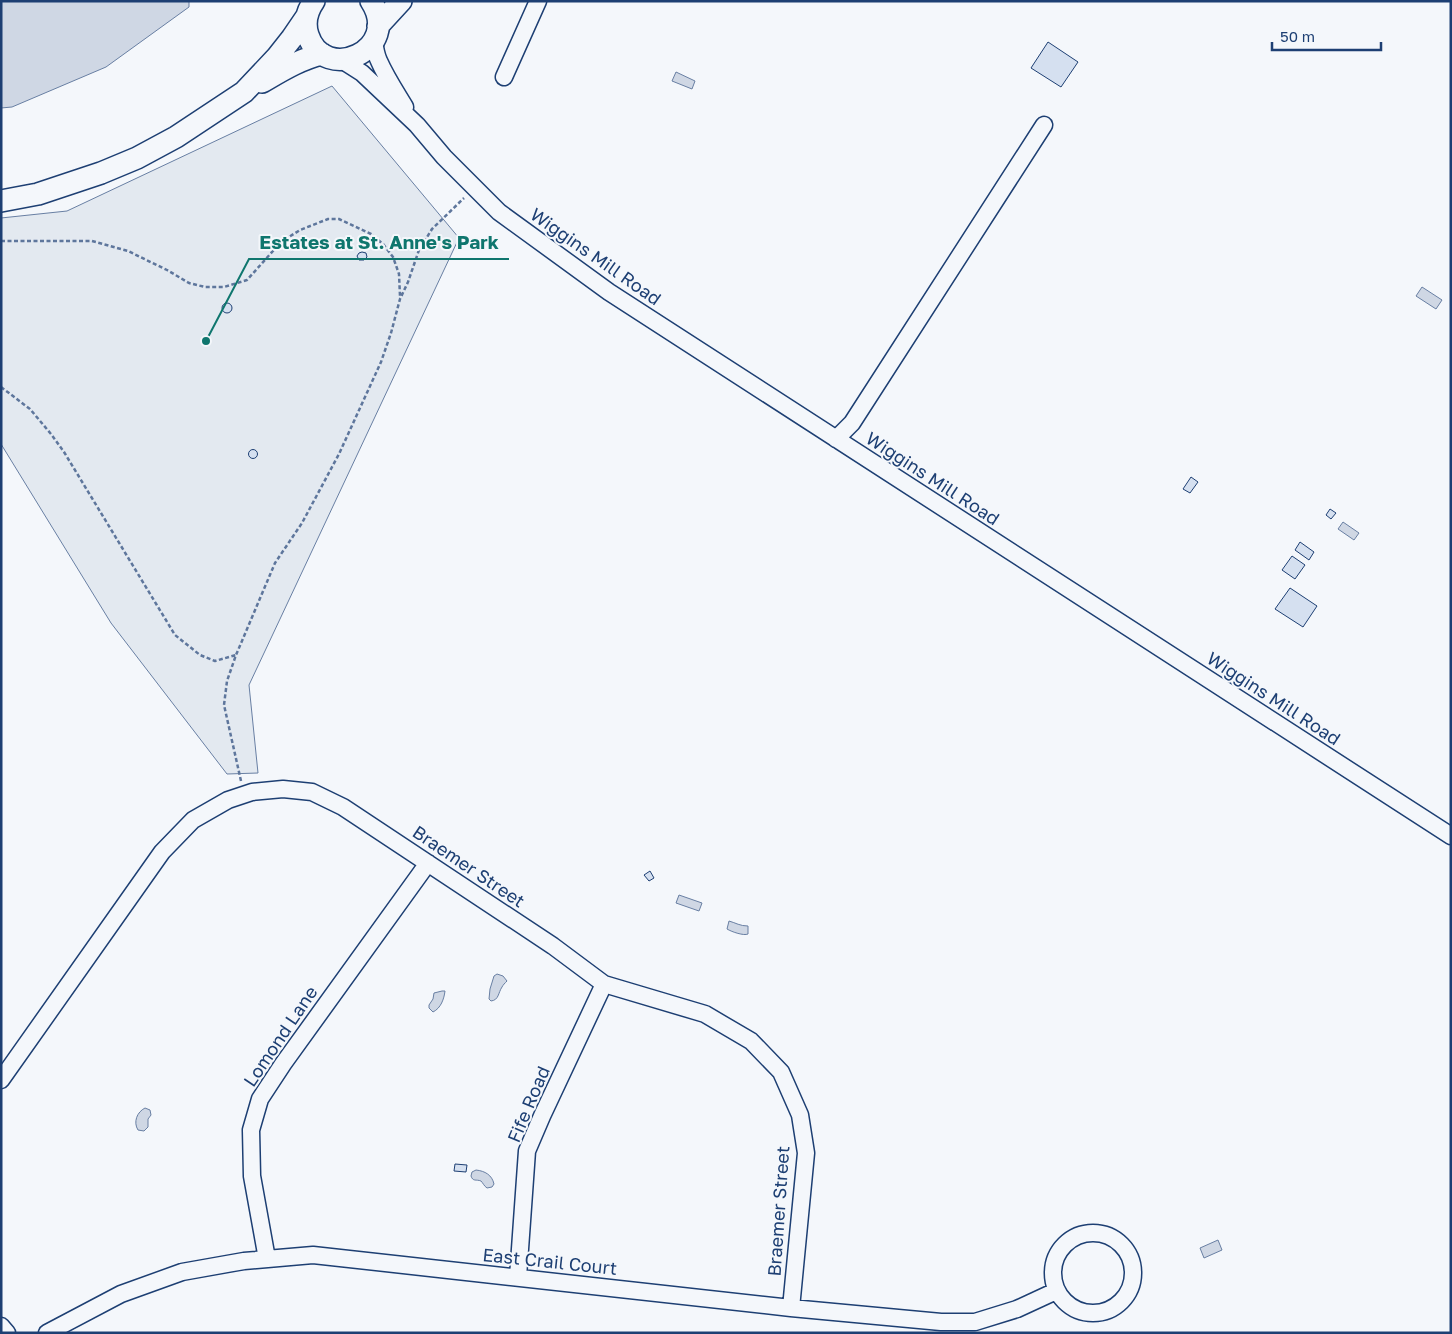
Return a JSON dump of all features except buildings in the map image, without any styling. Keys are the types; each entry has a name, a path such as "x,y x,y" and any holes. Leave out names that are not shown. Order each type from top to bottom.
{"main road":[{"path":"371,1 377,13 376,33"},
{"path":"1,201 38,194 137,158 176,137 244,92 311,56 351,58 357,56 366,50 376,33 401,1"},
{"path":"311,5 306,28 310,40 313,45 331,56"},
{"path":"244,92 292,38 311,5"}],"street":[{"path":"504,77 538,1"},
{"name":"Wiggins Mill Road","path":"376,33 378,58 388,80 417,125"},
{"name":"Wiggins Mill Road","path":"331,56 362,73 417,125 444,157 499,212 609,292 1451,836"},
{"path":"836,439 852,423 1044,125"},
{"name":"Braemer Street","path":"1,1080 162,852 194,820 228,800 252,792 283,789 312,792 343,807 554,946 604,984 705,1014 751,1041 781,1072 800,1115 806,1153 791,1308"},
{"name":"Lomond Lane","path":"267,1259 252,1176 251,1130 260,1099 283,1064 428,863"},
{"name":"Fife Road","path":"518,1278 527,1151 604,984"},
{"path":"1095,1231 1115,1238 1130,1254 1134,1275 1132,1282 1127,1295 1111,1310 1090,1314 1070,1307 1056,1291 1051,1270 1058,1250 1074,1236 1095,1231"},
{"name":"East Crail Court","path":"47,1333 121,1294 182,1272 244,1261 313,1255 791,1308 941,1322 976,1322 1017,1309 1056,1291"},
{"path":"1,1326 7,1333"}],"path":[{"path":"245,794 224,705 227,681 236,655 275,564 302,523 339,454 381,362 400,299 419,250 432,229 475,187"},
{"path":"1,241 92,241 128,251 189,283 205,287 224,288 247,280 281,242 300,230 328,219 339,220 371,234 384,244 393,257 399,274 400,299"},
{"path":"1,387 30,409 64,452 175,635 200,655 215,661 236,655"}],"shaded area":[{"path":"1,1 189,1 189,7 106,67 12,107 1,108"},
{"path":"676,72 695,81 692,89 672,81"},
{"path":"332,86 459,238 249,685 258,773 227,774 111,623 1,444 1,218 67,211"},
{"path":"1422,287 1442,300 1436,309 1416,296"},
{"path":"1343,522 1359,533 1354,540 1338,529"},
{"path":"679,895 702,903 699,911 676,903"},
{"path":"729,921 748,926 748,934 727,929"},
{"path":"497,974 503,976 507,981 502,986 497,998 491,1001 489,999 490,989 494,976"},
{"path":"445,991 443,1000 440,1006 433,1012 429,1005 434,993"},
{"path":"145,1108 150,1110 151,1115 148,1119 148,1127 144,1131 138,1130 137,1118"},
{"path":"476,1170 485,1172 490,1176 494,1184 492,1187 487,1188 481,1181 473,1179 471,1176 472,1172"},
{"path":"1218,1240 1222,1250 1204,1258 1200,1248"}],"place":[{"name":"Estates at St. Anne's Park","path":"206,341"}]}
